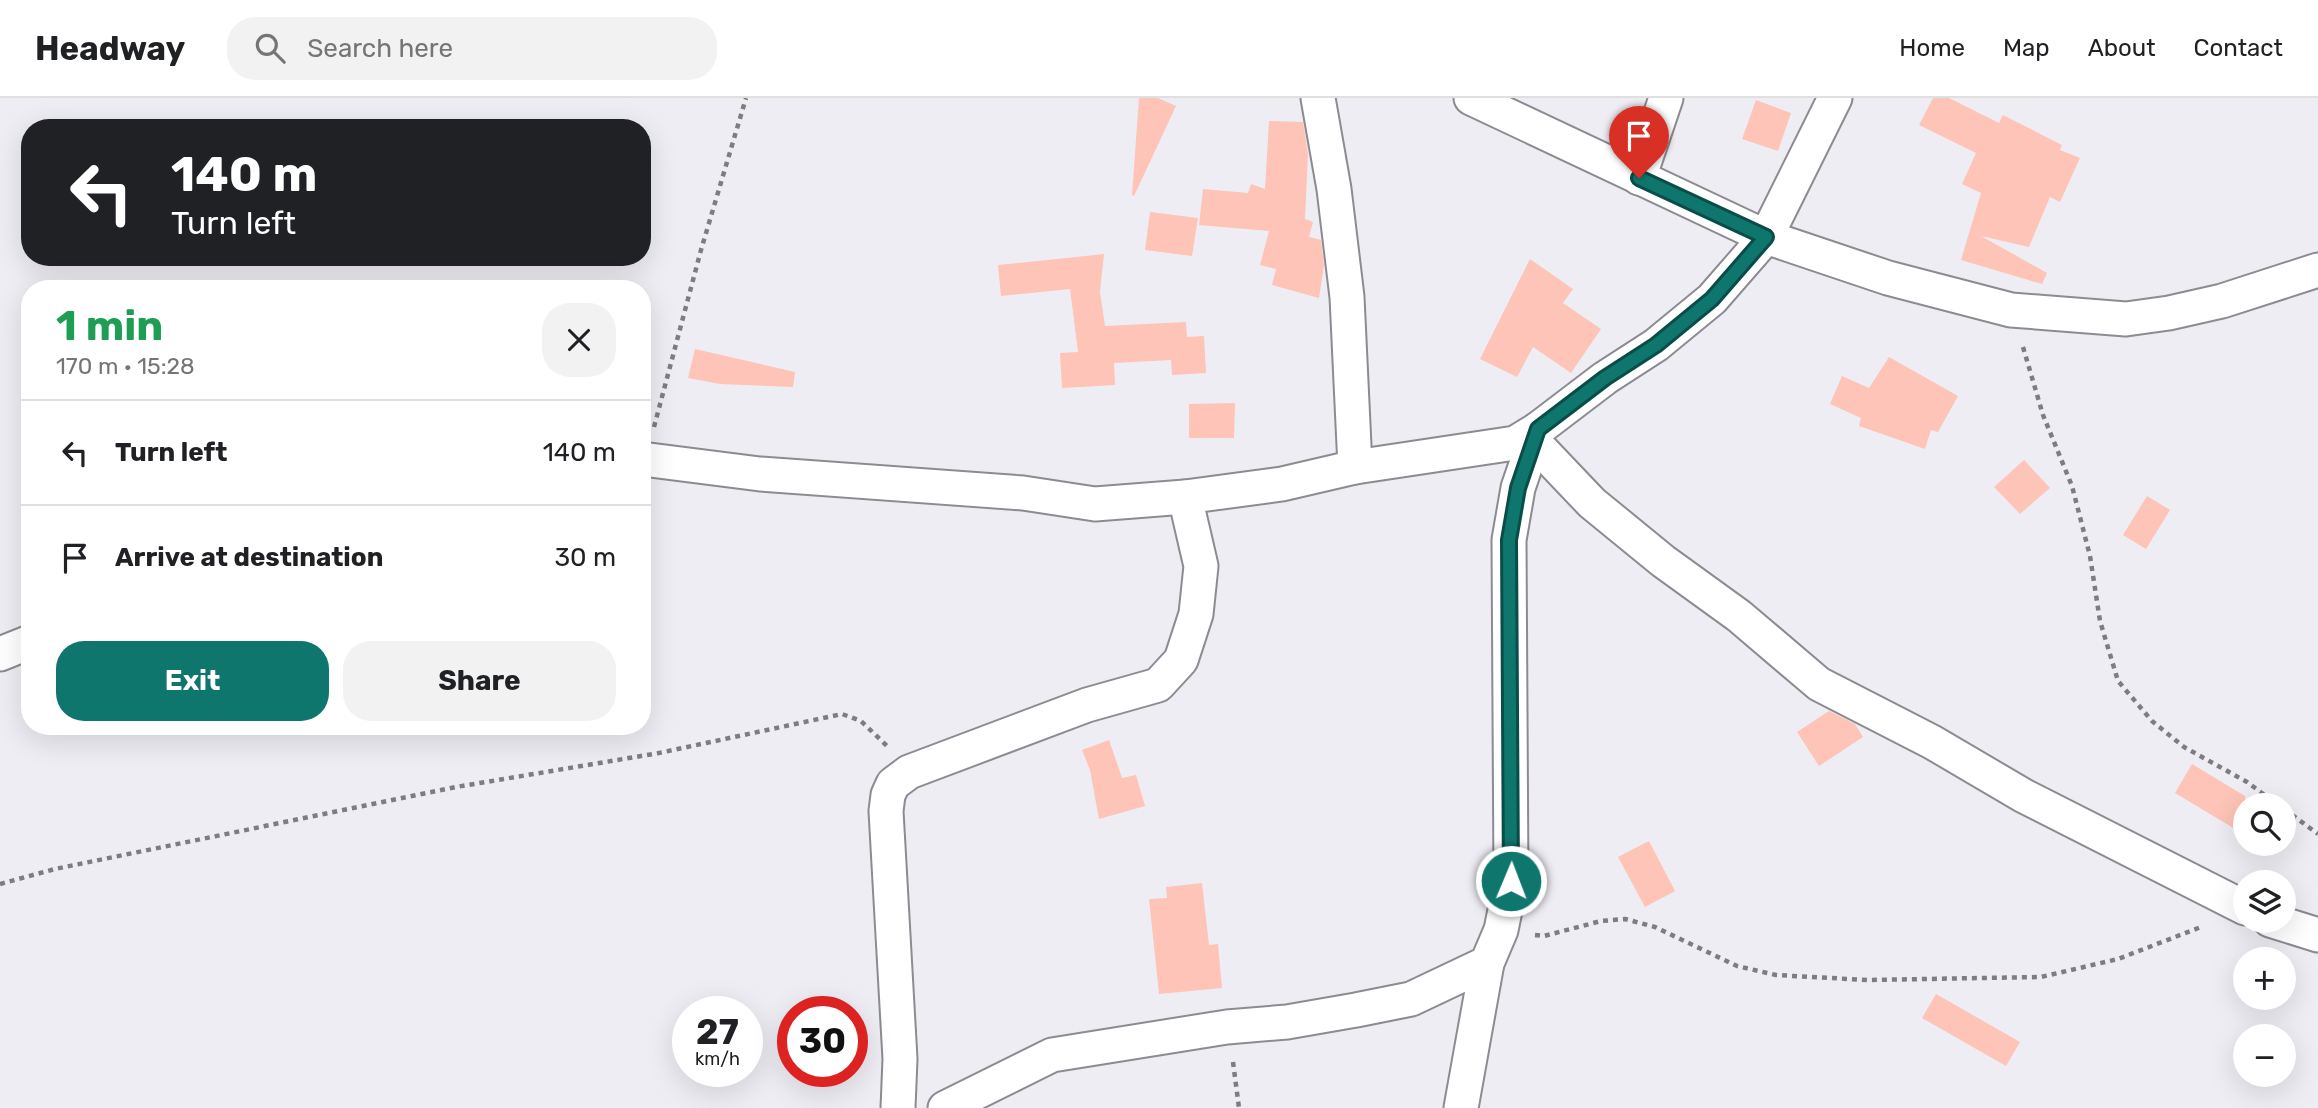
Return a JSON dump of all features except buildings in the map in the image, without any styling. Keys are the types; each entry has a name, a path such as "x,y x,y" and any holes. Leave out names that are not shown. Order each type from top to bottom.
{"street":[{"path":"1318,98 1335,198 1347,298 1354,467"},
{"path":"1471,98 1766,237 1888,278 2011,310 2126,319 2169,313 2222,300 2318,270"},
{"path":"1639,178 1666,98"},
{"path":"651,460 760,474 1023,493 1095,504 1185,497 1282,484 1354,467 1515,443 1536,435 1605,378 1656,345 1712,299 1766,237 1835,98"},
{"path":"1536,435 1592,503 1663,561 1739,616 1819,684 1932,742 2024,796 2233,902"},
{"path":"1461,1108 1487,963 1501,930 1511,881 1509,540 1518,488 1536,435"},
{"path":"898,1108 900,1059 886,811 893,784 909,772 1087,705 1158,685 1181,660 1196,614 1201,566 1185,497"},
{"path":"0,654 21,646"},
{"path":"2296,928 2318,935"},
{"path":"945,1108 1052,1055 1227,1027 1287,1022 1411,999 1487,963"}],"path":[{"path":"651,433 746,98"},
{"path":"2011,310 2043,415 2072,486 2090,556 2100,621 2118,681 2152,721 2184,747 2262,793"},
{"path":"0,884 55,869 456,787 659,753 842,714 861,721 878,735 909,772"},
{"path":"2296,818 2318,834"},
{"path":"1501,930 1544,936 1601,921 1625,919 1656,927 1737,966 1787,976 1867,980 2041,977 2118,959 2177,934 2209,926"},
{"path":"1227,1027 1239,1108"}],"route":[{"path":"1511,881 1509,540 1518,488 1533,441 1538,429 1605,378 1656,345 1712,299 1766,237 1639,178"}]}
